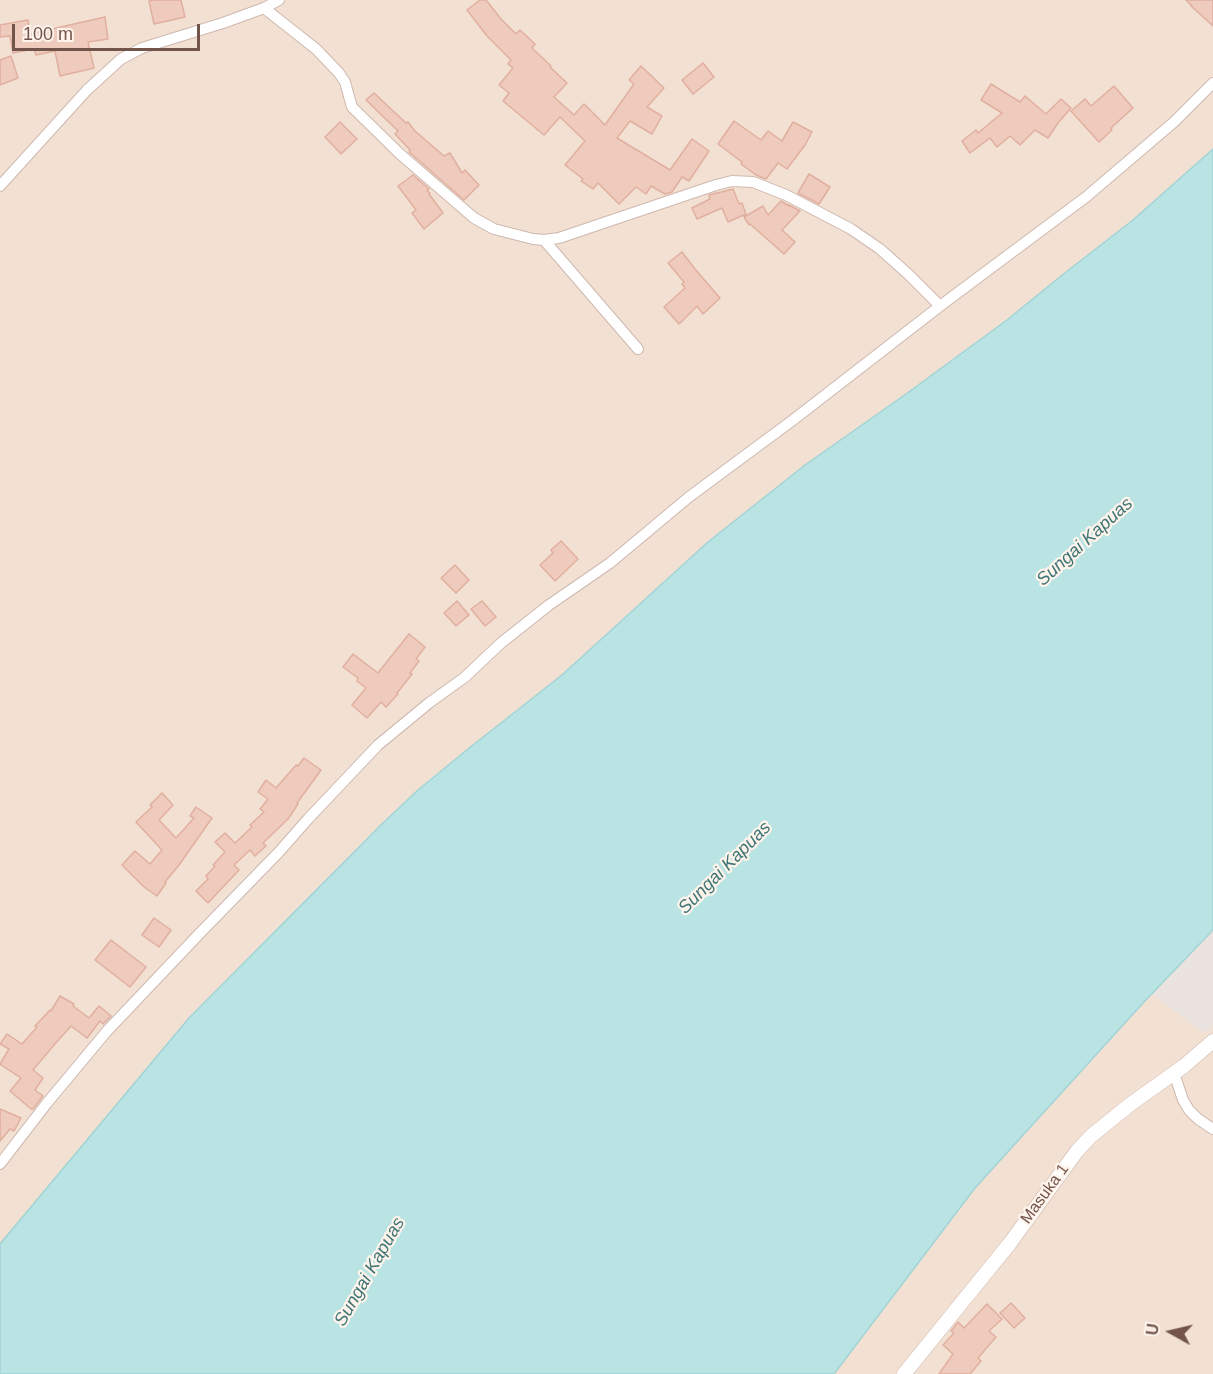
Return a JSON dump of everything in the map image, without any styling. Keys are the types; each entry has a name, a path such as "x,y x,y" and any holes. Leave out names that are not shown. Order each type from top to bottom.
{"street":[{"path":"0,186 87,90 121,60 142,48 213,26 264,8 279,0"},
{"path":"264,8 316,49 339,73 345,82 352,107 474,218 494,229 533,239 559,238 717,184 732,181 753,182 786,195 850,229 880,249 940,306"},
{"path":"0,1164 107,1031 378,745 465,677 501,643 549,605 610,562 689,497 1062,216 1174,122 1213,84"},
{"path":"544,240 638,349"},
{"name":"Masuka 1","path":"904,1374 1010,1242 1077,1151 1091,1136 1213,1041"},
{"path":"1174,1073 1183,1100 1189,1110 1213,1129"}],"shaded area":[{"path":"0,0 1213,0 1213,149 1133,220 1007,320 805,465 708,542 562,675 418,790 189,1018 0,1244"},
{"path":"1213,865 1213,1025 1204,1033 1093,951"},
{"path":"1213,930 1213,1374 834,1374 975,1188 1143,1003"}],"water":[{"name":"Sungai Kapuas","path":"1213,149 1213,930 1143,1003 975,1188 834,1374 0,1374 0,1244 189,1018 418,790 562,675 708,542 805,465 1007,320 1133,220"}],"building":[{"path":"181,0 185,17 154,24 149,1"},
{"path":"480,0 486,0 516,34 520,30 535,44 532,48 567,83 554,97 574,115 584,104 605,125 634,84 629,80 641,66 664,88 647,107 662,116 652,134 630,121 617,138 670,170 692,139 709,151 689,181 682,177 672,192 665,194 651,186 646,194 636,187 619,204 598,183 593,189 581,181 583,179 565,165 585,141 560,117 544,135 503,101 509,93 499,85 513,68 508,64 511,60 487,36 467,10"},
{"path":"1186,0 1213,0 1213,26 1191,6"},
{"path":"105,17 108,39 88,42 94,68 60,76 55,51 36,55 34,49 13,53 10,36 0,37 0,25 28,20 30,34"},
{"path":"11,56 18,78 0,85 0,60"},
{"path":"703,63 714,77 693,94 682,80"},
{"path":"991,84 1020,102 1025,96 1046,114 1061,99 1071,108 1048,138 1035,130 1020,145 1010,136 997,147 990,138 970,153 962,141 976,130 978,133 1002,113 981,100"},
{"path":"1114,86 1133,108 1099,142 1071,111 1085,99 1091,106"},
{"path":"374,93 444,156 450,153 462,173 465,170 479,185 464,200 409,152 410,150 395,134 398,131 366,100"},
{"path":"734,121 761,140 768,131 782,141 793,122 812,132 787,169 778,163 766,179 756,175 718,144"},
{"path":"340,122 357,139 341,154 325,137"},
{"path":"809,174 830,187 819,204 798,193"},
{"path":"413,175 429,189 427,191 443,213 424,229 412,213 416,210 398,186"},
{"path":"733,189 746,214 728,222 722,208 697,219 692,208 710,199 709,195"},
{"path":"781,201 800,211 782,230 795,242 784,254 749,225 744,217 763,206 768,215"},
{"path":"682,252 720,298 703,314 697,306 679,324 664,307 685,288 682,284 684,282 668,263"},
{"path":"561,541 578,559 555,581 540,565 553,553 551,550"},
{"path":"455,565 469,580 456,593 441,578"},
{"path":"457,601 469,615 456,626 444,613"},
{"path":"482,601 496,617 485,626 471,609"},
{"path":"409,634 425,647 416,659 419,661 398,694 386,707 381,702 367,718 352,705 366,688 357,681 358,678 343,667 353,654 378,673"},
{"path":"304,758 321,770 288,819 263,843 266,846 255,856 250,850 234,865 239,870 208,903 196,891 208,879 206,876 225,852 215,842 225,833 235,843 252,827 250,825 264,812 260,809 268,799 258,792 266,780 276,788"},
{"path":"162,793 173,805 159,820 176,838 194,818 190,816 196,807 212,818 157,896 144,887 122,865 135,851 150,864 162,850 136,822 152,807 150,805"},
{"path":"154,918 171,930 159,947 142,935"},
{"path":"111,940 146,967 130,987 95,960"},
{"path":"60,996 74,1004 73,1006 89,1018 99,1006 111,1016 103,1024 100,1021 87,1038 71,1026 54,1045 33,1070 43,1078 35,1090 43,1096 31,1109 10,1091 21,1078 0,1064 9,1049 0,1044 7,1034 22,1044 37,1027 35,1026 51,1011"},
{"path":"0,1109 21,1118 14,1131 10,1129 0,1141"},
{"path":"1011,1303 1025,1318 1014,1328 1000,1313"},
{"path":"987,1304 1002,1319 989,1331 996,1337 978,1358 981,1361 970,1374 939,1374 953,1354 943,1345 954,1333 951,1331 958,1322 964,1328"}]}
